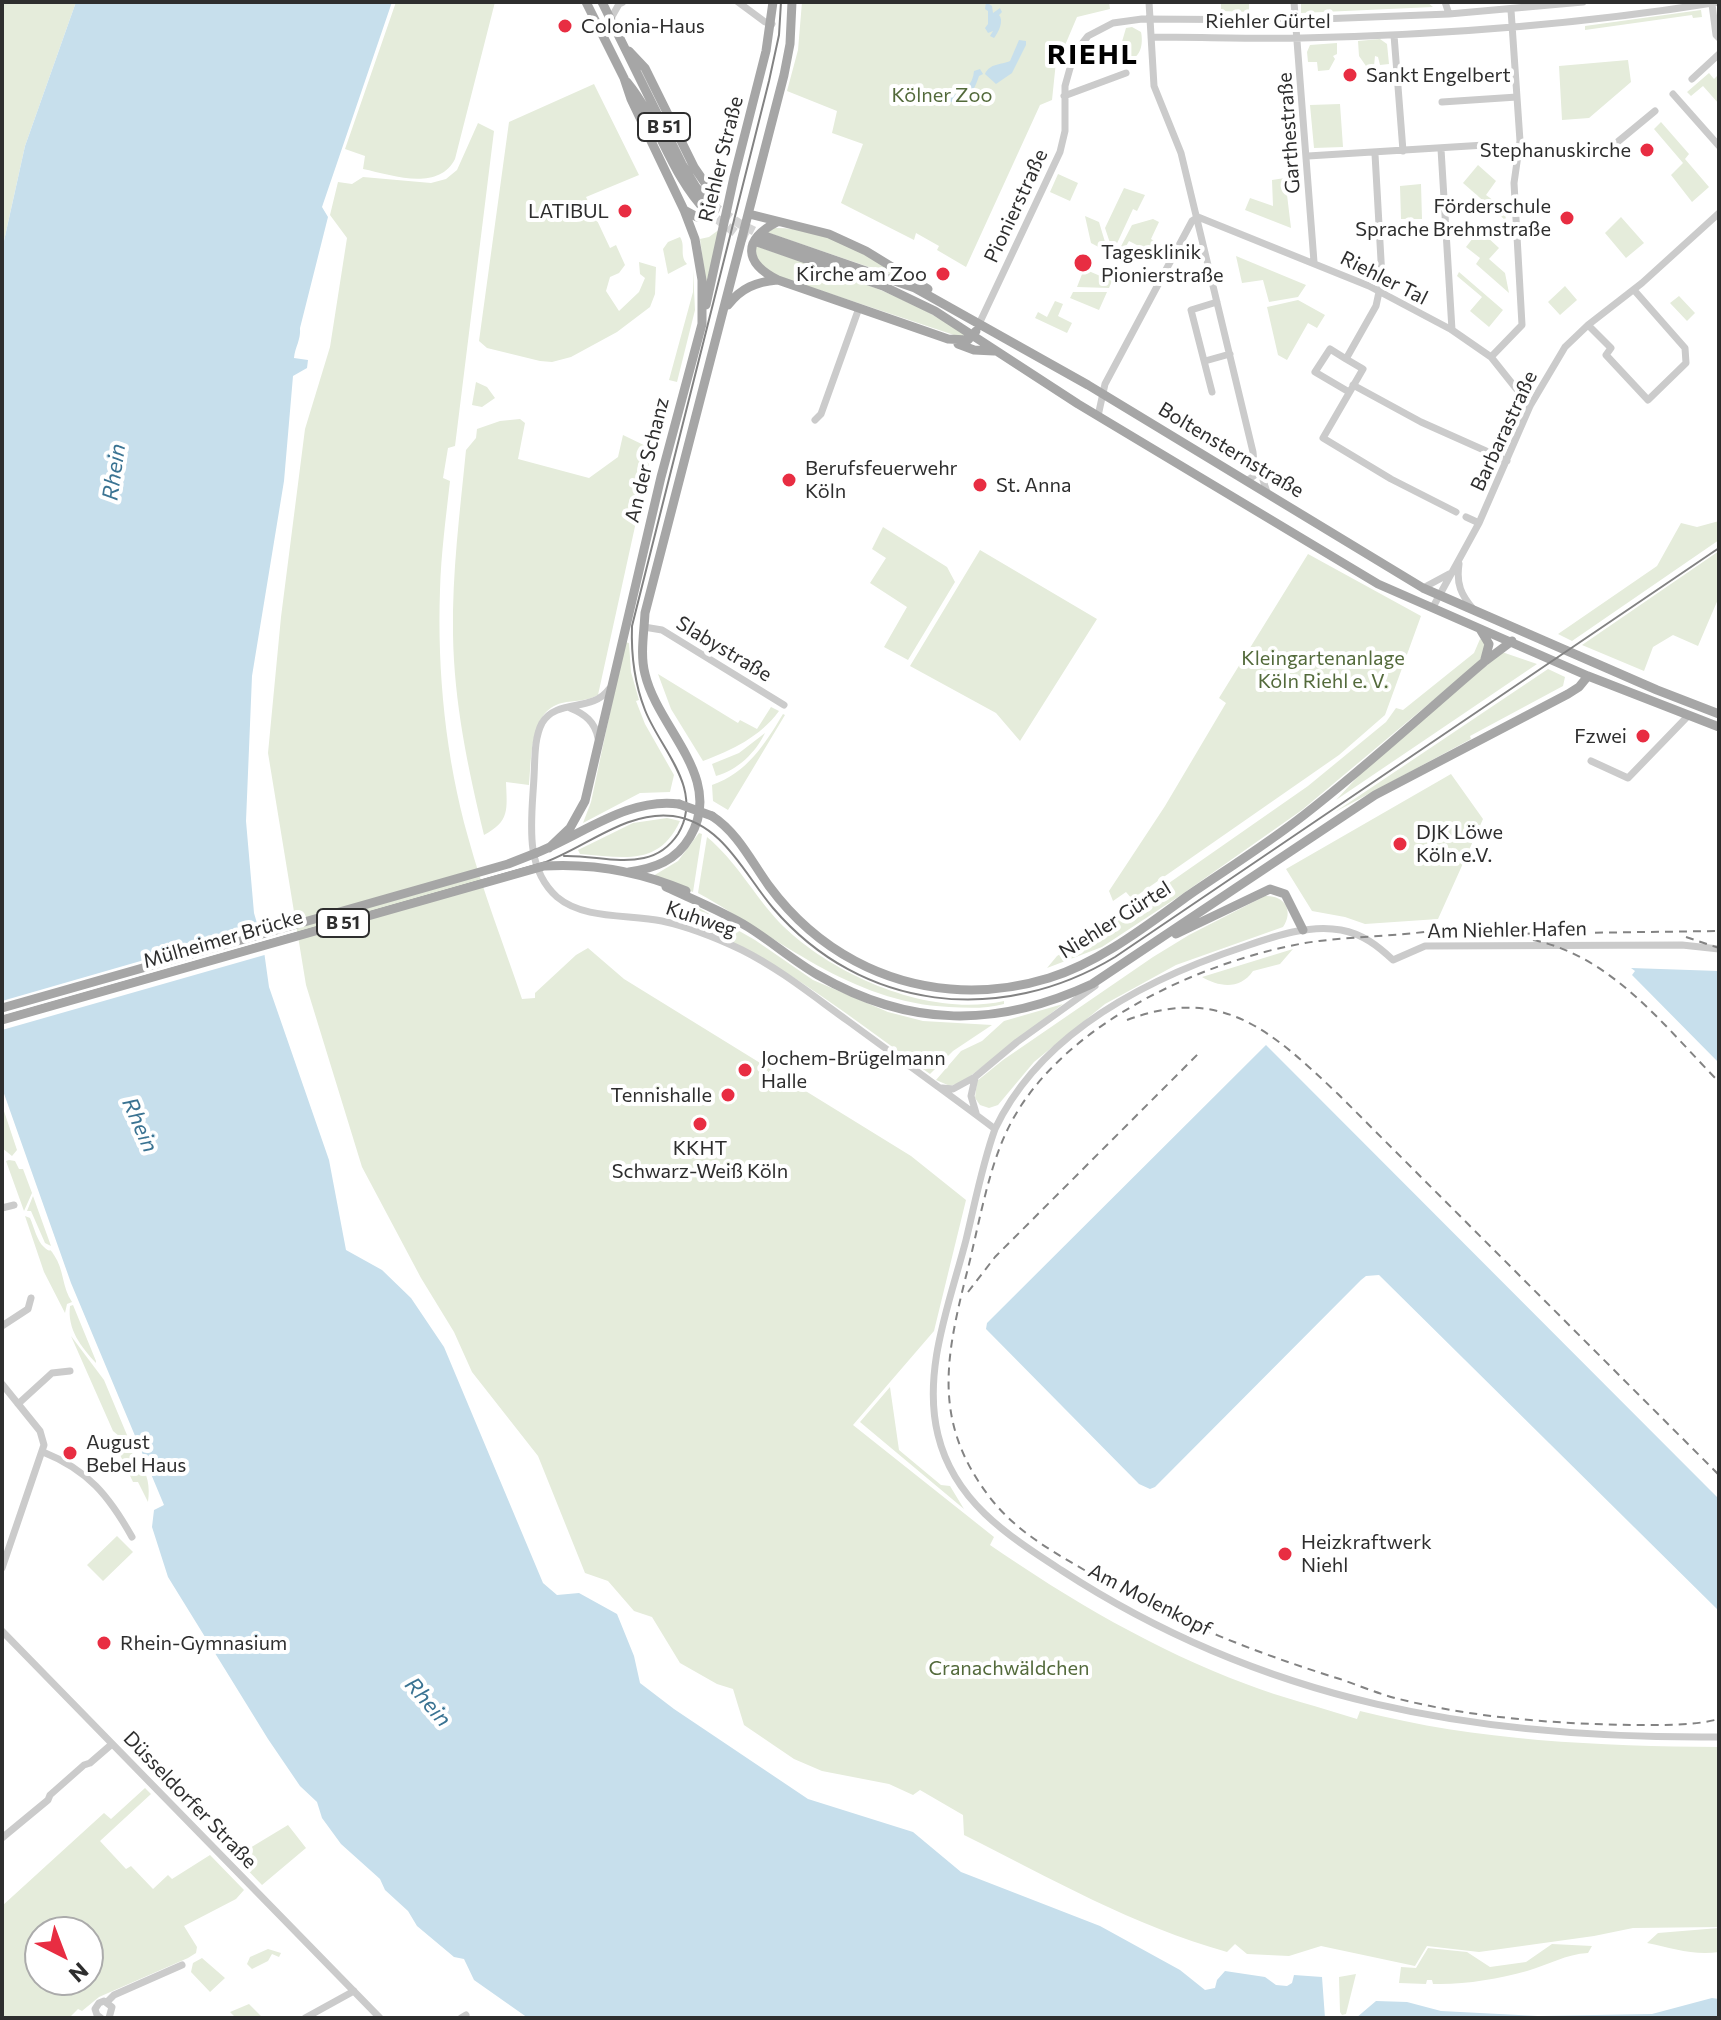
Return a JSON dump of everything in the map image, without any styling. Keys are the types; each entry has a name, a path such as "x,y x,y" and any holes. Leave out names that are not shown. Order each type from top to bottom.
{"main road":[{"name":"An der Schanz","path":"536,853 561,841 585,801 661,477 702,324 702,266 684,210 586,2"},
{"name":"An der Schanz","path":"602,2 687,172 709,208 684,184 638,95 624,78"},
{"name":"Riehler Straße","path":"702,324 772,24 773,2"},
{"name":"Riehler Straße","path":"723,315 788,56 792,2"},
{"name":"An der Schanz","path":"622,44 645,68 694,167 708,187"},
{"path":"684,210 702,218 712,215 716,199 708,187 723,186 734,177"},
{"name":"Boltensternstraße","path":"749,214 815,230 848,242 924,287 952,308"},
{"path":"777,222 756,235 752,250 756,266 778,280 974,350 997,352"},
{"name":"Boltensternstraße","path":"1719,714 1438,596 1088,385 915,288 760,238 904,295 974,336 1078,404 1378,584 1478,627 1507,644 1719,727"},
{"name":"B 51","path":"723,315 740,292 761,282 778,280"},
{"name":"An der Schanz","path":"626,873 652,869 683,848 697,823 700,806 694,769 654,697 645,674 644,627 645,613 723,315"},
{"path":"948,339 968,340 974,336 979,324"},
{"path":"1078,404 1085,404 1090,398 1088,385"},
{"path":"1337,559 1347,556 1354,546"},
{"path":"1478,627 1489,644 1484,662"},
{"path":"1507,644 1535,637"},
{"name":"Niehler Gürtel","path":"561,841 635,808 659,803 679,804 712,816 737,838 791,912 817,937 848,958 887,976 922,986 965,991 1013,987 1072,970 1101,954 1304,815 1507,644"},
{"path":"1587,660 1587,674 1600,668 1613,671"},
{"name":"Niehler Gürtel","path":"686,891 749,928 818,975 870,999 933,1016 991,1014 1026,1007 1066,996 1119,968 1375,795 1568,694 1579,687 1587,674"},
{"name":"Niehler Gürtel","path":"1026,1007 1091,981 1362,800 1560,696 1587,674"},
{"name":"Mülheimer Brücke","path":"2,1008 508,864 536,853"},
{"name":"Mülheimer Brücke","path":"2,1022 544,866 598,866 686,891"},
{"name":"Niehler Gürtel","path":"575,868 652,883 702,900"},
{"name":"Mülheimer Brücke","path":"2,1022 514,877 545,869 575,868"},
{"path":"1151,945 1270,889 1285,894 1303,930"}],"street":[{"path":"610,20 623,2"},
{"path":"738,2 758,18 772,24"},
{"path":"1149,2 1154,86 1181,153 1253,452 1267,492"},
{"name":"Garthestraße","path":"1294,2 1314,262"},
{"path":"1445,2 1449,14"},
{"name":"Riehler Gürtel","path":"1064,96 1070,64 1082,41 1113,23 1449,14 1583,2"},
{"path":"1716,3 1716,35 1719,38"},
{"name":"Riehler Gürtel","path":"1151,37 1394,35 1512,27 1716,3"},
{"path":"1491,357 1522,325 1514,183 1520,141 1511,10"},
{"path":"1394,35 1403,151"},
{"path":"1692,79 1719,54"},
{"path":"1064,96 1123,74"},
{"path":"1673,94 1719,146"},
{"name":"Pionierstraße","path":"979,324 1060,152 1065,131 1064,96"},
{"path":"1442,102 1517,97"},
{"path":"1308,156 1485,145 1509,150 1516,157 1609,149 1655,111"},
{"path":"1441,149 1452,330"},
{"path":"1346,359 1380,293 1382,278 1375,154"},
{"name":"Barbarastraße","path":"1433,607 1479,523 1530,406 1565,347 1718,215"},
{"path":"1098,416 1109,377 1186,233 1198,217"},
{"name":"Riehler Tal","path":"1198,217 1314,262 1452,330 1491,357 1530,406"},
{"path":"1186,233 1201,234"},
{"path":"1588,325 1611,348 1606,355 1648,400 1688,360 1687,353 1634,290"},
{"path":"1212,392 1191,310 1217,302"},
{"path":"815,420 821,414 859,308"},
{"path":"1456,512 1391,479 1323,438 1351,388 1363,369 1330,349 1315,372 1351,388 1421,422 1486,451"},
{"path":"1205,361 1230,354"},
{"path":"1088,385 1109,377"},
{"path":"1248,480 1255,475 1253,452"},
{"path":"1495,456 1507,461"},
{"path":"1466,517 1479,523"},
{"path":"1459,559 1457,578 1461,592 1476,612"},
{"path":"1423,588 1451,573"},
{"name":"Slabystraße","path":"644,627 662,630 784,705"},
{"name":"Kuhweg","path":"611,687 603,698 552,712 542,724 536,743 531,841 542,880 559,899 573,907 688,928 743,951 794,981 995,1129"},
{"path":"568,708 583,714 595,727 598,740"},
{"path":"1591,761 1628,778 1687,717"},
{"name":"Am Niehler Hafen","path":"995,1129 1030,1072 1066,1040 1117,1003 1214,956 1303,930 1339,929 1363,936 1393,960 1425,946 1682,945 1719,949"},
{"path":"941,1088 953,1089 975,1077 1017,1042 1119,968"},
{"path":"975,1077 971,1096 976,1115"},
{"name":"Am Molenkopf","path":"995,1129 937,1354 932,1400 938,1437 956,1480 976,1508 997,1527 1094,1592 1135,1614 1254,1668 1313,1688 1440,1719 1518,1730 1654,1738 1719,1737"},
{"path":"2,1208 14,1205"},
{"path":"2,1326 28,1309 31,1298"},
{"path":"18,1404 52,1373 70,1371"},
{"path":"2,1384 43,1438 43,1452 2,1568"},
{"path":"43,1452 70,1465 101,1489 132,1537"},
{"name":"Düsseldorfer Straße","path":"2,1631 380,2018"},
{"path":"2,1838 112,1744"},
{"path":"107,2002 114,1995 182,1965"},
{"path":"305,2018 354,1991"},
{"path":"102,2001 112,2007 106,2018 95,2013 96,2005 102,2001"}],"green space":[{"path":"2,2 76,2 25,146 2,250"},
{"path":"396,2 495,2 455,159 438,175 426,178 400,177 363,169 365,156 345,149"},
{"name":"Kölner Zoo","path":"802,2 1109,2 1110,9 1077,17 1063,50 1057,52 1052,100 1040,105 966,267 916,233 914,240 841,203 863,144 832,133 837,111 787,91 798,50"},
{"path":"1249,2 1249,12 1221,11 1221,3"},
{"path":"1301,2 1427,2 1433,7 1301,13"},
{"path":"1701,10 1702,17 1693,18 1692,15 1585,30 1585,26"},
{"path":"1132,27 1141,32 1142,39 1140,51 1132,59 1119,52 1126,28"},
{"path":"1380,39 1387,44 1389,64 1380,65 1375,56 1374,66 1366,66 1359,56 1358,41"},
{"path":"1337,43 1337,54 1333,56 1335,59 1329,70 1318,71 1317,62 1308,62 1310,45"},
{"path":"1628,60 1631,82 1589,118 1562,120 1559,66"},
{"path":"1709,73 1714,79 1719,74 1719,104 1703,86 1691,96 1687,92"},
{"path":"594,84 639,175 586,197 610,248 616,245 625,265 619,273 610,277 606,291 619,311 639,292 645,278 640,274 639,262 656,267 655,294 650,307 617,332 571,357 552,362 487,348 479,341 509,122"},
{"path":"1340,104 1343,147 1314,148 1310,105"},
{"path":"1661,122 1689,154 1685,159 1709,187 1692,202 1671,175 1683,163 1654,129"},
{"name":"Cranachwäldchen","path":"478,123 494,131 455,446 448,448 443,478 450,481 441,576 440,652 449,746 460,807 480,878 522,999 535,998 535,993 576,955 588,948 624,979 911,1156 966,1200 934,1331 853,1425 994,1537 990,1545 1082,1604 1179,1656 1260,1689 1357,1719 1360,1711 1449,1729 1538,1740 1719,1747 1719,1927 1633,1928 1479,1952 1427,1946 1415,1966 1321,1946 1289,1956 1247,1954 1235,1944 1227,1952 1126,1915 964,1835 963,1815 920,1790 913,1795 889,1784 822,1771 794,1759 744,1725 733,1689 717,1684 680,1663 652,1617 634,1611 608,1581 585,1573 538,1456 472,1372 454,1332 421,1278 362,1167 306,985 268,753 281,617 305,429 330,347 347,238 330,215 338,182 352,184 363,177 431,183 446,179 457,170"},
{"path":"1478,165 1496,181 1486,195 1505,209 1507,233 1500,227 1504,219 1463,183"},
{"path":"1058,174 1078,183 1070,201 1050,192"},
{"path":"1285,178 1291,228 1245,210 1250,198 1273,206 1272,180"},
{"path":"1421,184 1422,219 1401,219 1400,186"},
{"path":"1124,188 1145,195 1137,211 1133,209 1113,252 1105,228"},
{"path":"1085,216 1099,222 1108,252 1091,243"},
{"path":"1621,217 1644,243 1626,258 1605,233"},
{"path":"1153,219 1159,222 1151,239 1169,250 1164,259 1129,241 1120,257 1116,256 1132,225"},
{"path":"1483,225 1489,230 1486,236 1499,248 1489,259 1505,273 1509,293 1476,264 1480,258 1466,247"},
{"path":"773,228 811,232 829,238 913,282 766,232"},
{"path":"720,229 706,284 700,239"},
{"path":"680,237 687,264 668,274 663,249 668,242"},
{"path":"756,246 890,294 965,335 960,337 771,274 756,261"},
{"path":"1236,256 1306,285 1298,297 1269,302 1263,280 1242,283"},
{"path":"1084,269 1112,281 1109,288 1077,287"},
{"path":"693,270 695,310 677,382 669,380 693,292"},
{"path":"1459,272 1503,310 1489,327 1470,311 1482,297 1457,276"},
{"path":"1565,286 1577,300 1560,315 1548,302"},
{"path":"1073,292 1107,292 1099,310 1070,298"},
{"path":"1679,296 1695,313 1687,321 1670,303"},
{"path":"1298,300 1325,315 1317,328 1308,323 1287,360 1278,355 1267,307"},
{"path":"1055,301 1063,304 1058,316 1072,323 1067,333 1035,318 1038,312 1047,317"},
{"path":"476,382 487,387 495,398 482,407 472,405"},
{"path":"520,419 525,423 518,459 589,478 618,457 623,435 652,449 598,695 562,703 543,716 534,737 529,785 506,782 507,800 503,819 484,835 467,760 456,685 453,611 457,542 466,450 476,438 477,429 500,421"},
{"path":"1719,521 1719,540 1572,641 1558,634 1657,566 1681,523 1697,527"},
{"path":"883,527 947,567 955,582 908,660 884,647 907,607 870,583 886,558 872,549"},
{"path":"980,550 1097,619 1020,741 996,713 910,666"},
{"path":"1719,551 1719,597 1698,646 1673,635 1653,647 1644,671 1582,645"},
{"name":"Kleingartenanlage Köln Riehl e. V.","path":"1308,554 1421,616 1385,715 1339,755 1132,899 1126,892 1113,901 1109,891 1165,806 1226,703 1219,698"},
{"path":"1480,639 1485,641 1487,647 1480,661 1302,810 1102,947 1047,968 1057,956 1126,913 1308,786 1386,722 1396,708 1403,710 1474,653"},
{"path":"625,642 629,643 631,672 639,700 636,701 645,724 674,775 670,792 640,793 583,823 591,802"},
{"path":"1502,652 1537,664 1336,800 1363,771"},
{"path":"1548,669 1565,677 1563,686 1335,812"},
{"path":"658,674 738,723 740,720 757,729 771,707 779,711 745,742 703,761 671,709"},
{"path":"783,714 728,810 713,801 712,785 745,765"},
{"path":"765,733 745,759 716,776 712,764 739,753"},
{"name":"DJK Löwe Köln e.V.","path":"1451,774 1483,819 1438,919 1365,924 1312,911 1286,869"},
{"path":"667,818 680,821 662,846 650,852 638,856 611,857 580,854 578,850 633,823"},
{"path":"699,833 702,834 693,892 653,876 678,861"},
{"path":"707,837 779,922 826,959 853,975 883,988 945,1003 975,1005 1004,1001 1004,1004 970,1008 913,1003 880,994 818,965 698,893"},
{"path":"1265,896 1278,898 1286,905 1288,915 1283,927 1176,965 1105,1004 1034,1062 998,1105 989,1108 980,1105 975,1098 977,1081 1003,1060 1153,957"},
{"path":"699,908 755,940 813,980 888,1012 923,1021 992,1025 953,1051 930,1074 787,974 727,939 695,925"},
{"path":"1293,949 1280,964 1253,971 1236,984 1222,985 1202,977"},
{"path":"1063,1004 964,1081 950,1086 936,1080 961,1051 982,1041 1004,1021"},
{"path":"2,1105 17,1150 12,1156 2,1148"},
{"path":"6,1161 15,1161 19,1169 23,1169 32,1193 24,1211"},
{"path":"33,1196 51,1246 45,1243 31,1211 27,1211"},
{"path":"25,1216 30,1218 38,1238 57,1260 72,1302 67,1304 65,1313 44,1272"},
{"path":"73,1305 96,1363 73,1330 70,1306"},
{"path":"71,1336 104,1380 132,1447 113,1431"},
{"path":"890,1387 899,1450 941,1485 950,1486 964,1509 860,1422"},
{"path":"111,1436 140,1463 148,1481 148,1502 138,1482 133,1482"},
{"path":"117,1536 133,1552 103,1581 87,1565"},
{"path":"145,1788 151,1794 100,1841 126,1869 131,1866 153,1889 168,1875 172,1879 210,1855 244,1890 236,1899 184,1926 197,1947 196,1953 104,1995 104,1916 24,1916 24,1996 101,1996 69,2018 2,2018 2,1906 104,1813 111,1819"},
{"path":"288,1825 306,1848 262,1885 235,1857"},
{"path":"1719,1928 1719,1952 1692,1952 1647,1943 1658,1933"},
{"path":"1552,1944 1592,1946 1588,1953 1492,1979 1445,1984 1433,1984 1432,1980 1427,1980 1426,1984 1399,1983 1401,1967 1416,1968 1428,1948 1467,1952 1490,1967 1526,1962"},
{"path":"268,1949 281,1953 279,1957 272,1954 268,1961 252,1969 247,1964 250,1957"},
{"path":"202,1958 225,1978 210,1992 191,1972 193,1963"},
{"path":"1356,1974 1346,2014 1342,2015 1339,1977"},
{"path":"249,2004 263,2018 236,2018 230,2012"}],"water":[{"name":"Rhein","path":"76,2 392,2 322,207 328,217 294,358 308,360 307,368 293,376 284,481 252,676 246,821 254,913 263,944 269,987 329,1160 346,1250 382,1270 411,1298 444,1347 543,1583 557,1595 579,1593 617,1614 634,1656 640,1683 808,1799 913,1832 961,1872 1100,1926 1180,1970 1205,1990 1215,1988 1225,1971 1265,1977 1276,1985 1287,1986 1292,1983 1294,1975 1322,1977 1325,2018 528,2018 474,1980 464,1959 454,1957 417,1926 408,1911 385,1890 380,1879 341,1844 322,1818 317,1802 300,1786 268,1739 168,1577 152,1527 154,1510 164,1505 71,1283 2,1088 2,250 25,146"},
{"path":"986,2 992,6 993,13 1000,8 1002,12 994,38 990,36 993,31 988,33 985,28 988,24"},
{"path":"1019,40 1026,41 1026,45 1012,73 996,84 985,74 987,70 1010,61"},
{"path":"980,69 983,74 969,95 948,102 950,96 966,88 974,71"},
{"path":"1631,968 1719,971 1719,1063 1632,975 1635,971"},
{"path":"1266,1045 1719,1499 1719,1611 1379,1275 1366,1276 1361,1280 1150,1489 1139,1484 986,1329 987,1323"},
{"path":"1712,1998 1719,1999 1719,2018 1356,2018 1376,2001 1407,2002 1441,2011 1538,2016 1652,2014"}],"pier":[{"path":"262,926 268,954 2,1030 2,1001"}],"tunnel":[{"path":"712,205 762,235"},
{"path":"706,211 736,233 757,242"}],"tram line":[{"path":"564,856 624,860 649,857 671,842 685,817 683,785 652,725 638,689 632,626 769,81 779,35 781,2"},
{"path":"2,1017 543,863 623,824 656,816 673,816 690,821 719,839 773,908 809,943 848,969 890,987 935,997 980,999 1026,993 1071,979 1115,957 1719,548"}],"railway":[{"path":"1438,930 1305,943 1219,966 1132,1006 1092,1033 1057,1063 1027,1097 1005,1135 987,1187 958,1310 949,1365 952,1417 959,1442 988,1495 1009,1519 1046,1547 1147,1603 1274,1657 1395,1698 1484,1715 1636,1725 1688,1724 1719,1719"},
{"path":"1427,935 1719,931"},
{"path":"1686,937 1719,948"},
{"path":"1533,940 1561,948 1612,977 1657,1017 1719,1082"},
{"path":"1127,1020 1161,1010 1191,1008 1219,1011 1244,1020 1291,1051 1338,1094 1719,1475"},
{"path":"968,1292 995,1257 1199,1053"}],"place":[{"name":"Colonia-Haus","path":"565,26"},
{"name":"Sankt Engelbert","path":"1350,75"},
{"name":"Stephanuskirche","path":"1647,150"},
{"name":"LATIBUL","path":"625,211"},
{"name":"Förderschule Sprache Brehmstraße","path":"1567,218"},
{"name":"Tagesklinik Pionierstraße","path":"1083,263"},
{"name":"Kirche am Zoo","path":"943,274"},
{"name":"Berufsfeuerwehr Köln","path":"789,480"},
{"name":"St. Anna","path":"980,485"},
{"name":"Fzwei","path":"1643,736"},
{"name":"DJK Löwe Köln e.V.","path":"1400,844"},
{"name":"Jochem-Brügelmann Halle","path":"745,1070"},
{"name":"Tennishalle","path":"728,1095"},
{"name":"KKHT Schwarz-Weiß Köln","path":"700,1124"},
{"name":"August Bebel Haus","path":"70,1453"},
{"name":"Heizkraftwerk Niehl","path":"1285,1554"},
{"name":"Rhein-Gymnasium","path":"104,1643"}],"district":[{"name":"RIEHL","path":"1093,55"}]}
